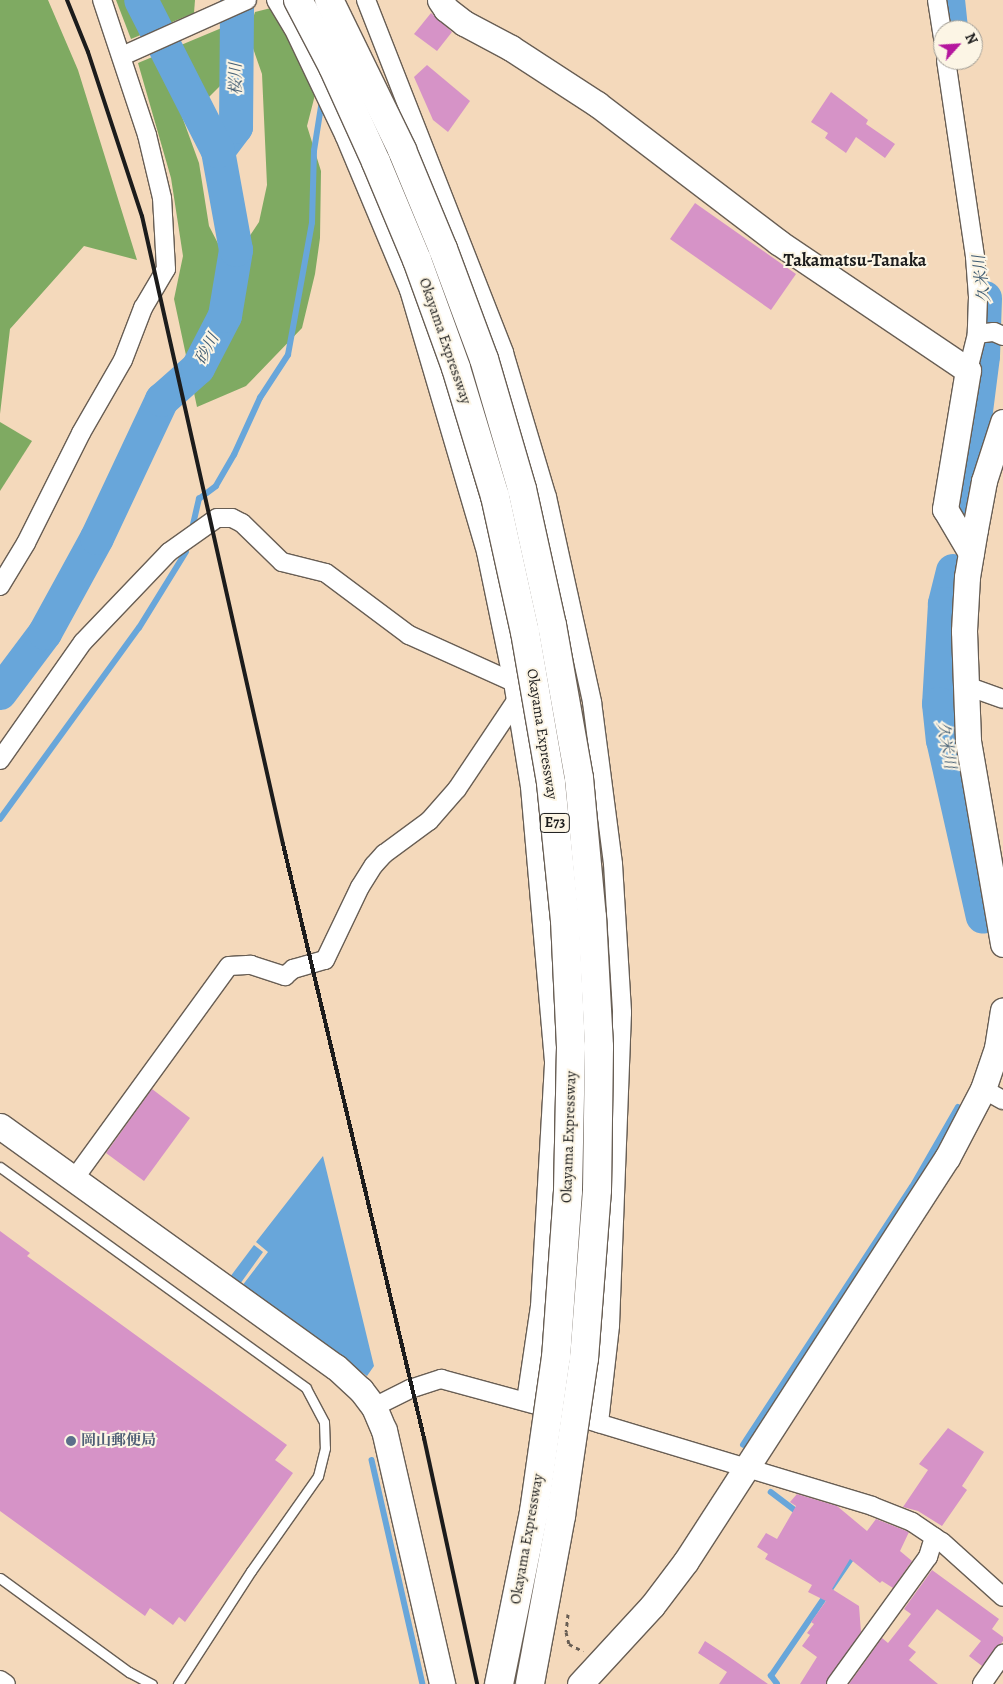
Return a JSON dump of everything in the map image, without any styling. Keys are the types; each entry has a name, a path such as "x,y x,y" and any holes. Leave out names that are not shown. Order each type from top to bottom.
{"highway":[{"name":"Okayama Expressway","path":"298,0 333,66 376,162 417,260 456,368 495,496 526,632 551,784 565,920 571,1038 568,1191 556,1357 534,1512 499,1684"},
{"name":"Okayama Expressway","path":"329,0 402,150 443,249 484,360 522,489 552,625 579,778 592,917 599,1047 597,1190 584,1358 561,1516 530,1684"}],"street":[{"path":"0,586 26,543 81,432 122,360 143,308 166,269 162,198 147,135 102,0"},
{"path":"122,56 247,0"},
{"path":"276,0 293,28 345,137 409,290 486,552 513,682 530,787 554,1064 540,1306 526,1401"},
{"path":"366,0 504,353 547,498 592,702 613,864 622,1014 610,1326 599,1424"},
{"path":"440,0 446,9 464,23 511,48 597,104 778,242 968,370"},
{"path":"937,0 940,20"},
{"path":"947,70 975,257 989,334 968,370 945,509 971,553"},
{"path":"1003,422 984,481 971,553 964,631 964,685 968,741 1003,944"},
{"path":"0,760 83,642 169,552 217,518 232,518 242,523 282,562 326,573 409,635 513,682"},
{"path":"964,685 1003,699"},
{"path":"74,1179 229,966 251,965 285,976 293,969 325,960 360,887 374,865 384,854 429,821 457,789 516,701"},
{"path":"580,1684 652,1606 686,1560 947,1158 993,1094 1003,1010"},
{"path":"0,1126 336,1367 361,1390 374,1407 384,1430 442,1684"},
{"path":"374,1407 410,1389 441,1380 526,1401 872,1506 912,1522 934,1537 1003,1597"},
{"path":"836,1684 928,1557 934,1537"},
{"path":"982,1684 1003,1654"},
{"path":"0,1680 6,1684"}],"lane":[{"path":"0,1167 306,1388 324,1422 325,1448 318,1476 251,1571 178,1684"},
{"path":"0,1578 129,1672 152,1684"}],"path":[{"path":"570,1606 566,1632 569,1644 575,1650 589,1649"}],"green space":[{"path":"0,0 48,0 78,70 137,260 84,246 10,329 0,414"},
{"path":"116,0 195,0 194,13 131,39"},
{"path":"271,8 316,91 307,126 321,171 320,238 315,274 302,328 246,386 197,407 174,299 183,256 171,178 138,63 224,27 223,83 206,100 180,111 199,163 209,226 225,257 245,243 259,222 267,185 262,74 248,34 255,12"},
{"path":"0,422 32,441 0,491"}],"water":[{"path":"323,1156 374,1366 367,1376 242,1286 268,1252 256,1242"},
{"path":"254,1245 263,1252 240,1284 230,1277"}],"building":[{"path":"431,13 452,32 437,51 414,34"},
{"path":"427,65 470,101 448,132 433,120 414,77"},
{"path":"831,92 868,120 866,124 895,144 885,158 856,137 846,153 825,138 828,133 811,122"},
{"path":"695,203 796,274 771,310 670,239"},
{"path":"152,1089 190,1118 144,1181 106,1153"},
{"path":"0,1231 30,1253 27,1256 287,1445 275,1460 293,1473 185,1622 179,1617 173,1625 150,1608 145,1616 0,1511"},
{"path":"948,1428 984,1452 962,1486 967,1490 942,1526 918,1511 903,1507 928,1470 919,1464"},
{"path":"797,1494 837,1506 867,1531 876,1519 909,1532 900,1551 912,1561 893,1588 882,1581 880,1583 850,1559 832,1589 859,1606 861,1632 826,1684 800,1684 817,1657 802,1646 810,1635 807,1633 814,1624 811,1622 826,1601 808,1592 812,1585 765,1559 768,1554 757,1547 766,1533 777,1539 796,1506 790,1502"},
{"path":"932,1570 999,1619 992,1629 1003,1637 1003,1641 982,1666 969,1656 981,1641 937,1609 908,1646 916,1652 909,1660 938,1684 849,1684 882,1638 888,1643 911,1614 904,1609"},
{"path":"705,1641 768,1684 719,1684 727,1672 698,1653"}],"waterway":[{"name":"砂川","path":"0,693 45,633 97,538 162,400 198,368 225,316 236,250 218,151 141,0"},
{"name":"桜川","path":"218,151 236,127 237,0"},
{"name":"久米川","path":"948,0 950,20"},
{"path":"192,529 199,499 216,486 234,455 260,398 288,355 312,223 314,151 321,107"},
{"name":"久米川","path":"965,497 983,356 985,298"},
{"path":"0,819 139,628 186,552"},
{"name":"久米川","path":"953,571 945,604 939,704 943,740 983,917"},
{"path":"743,1445 912,1187 958,1107"},
{"path":"372,1460 423,1684"},
{"path":"771,1492 799,1513"},
{"path":"777,1684 771,1676 853,1556"}],"railway":[{"path":"67,0 88,52 142,216 283,844 424,1438 477,1684"}],"place":[{"name":"岡山郵便局","path":"71,1441"}],"district":[{"name":"Takamatsu-Tanaka","path":"855,260"}]}
